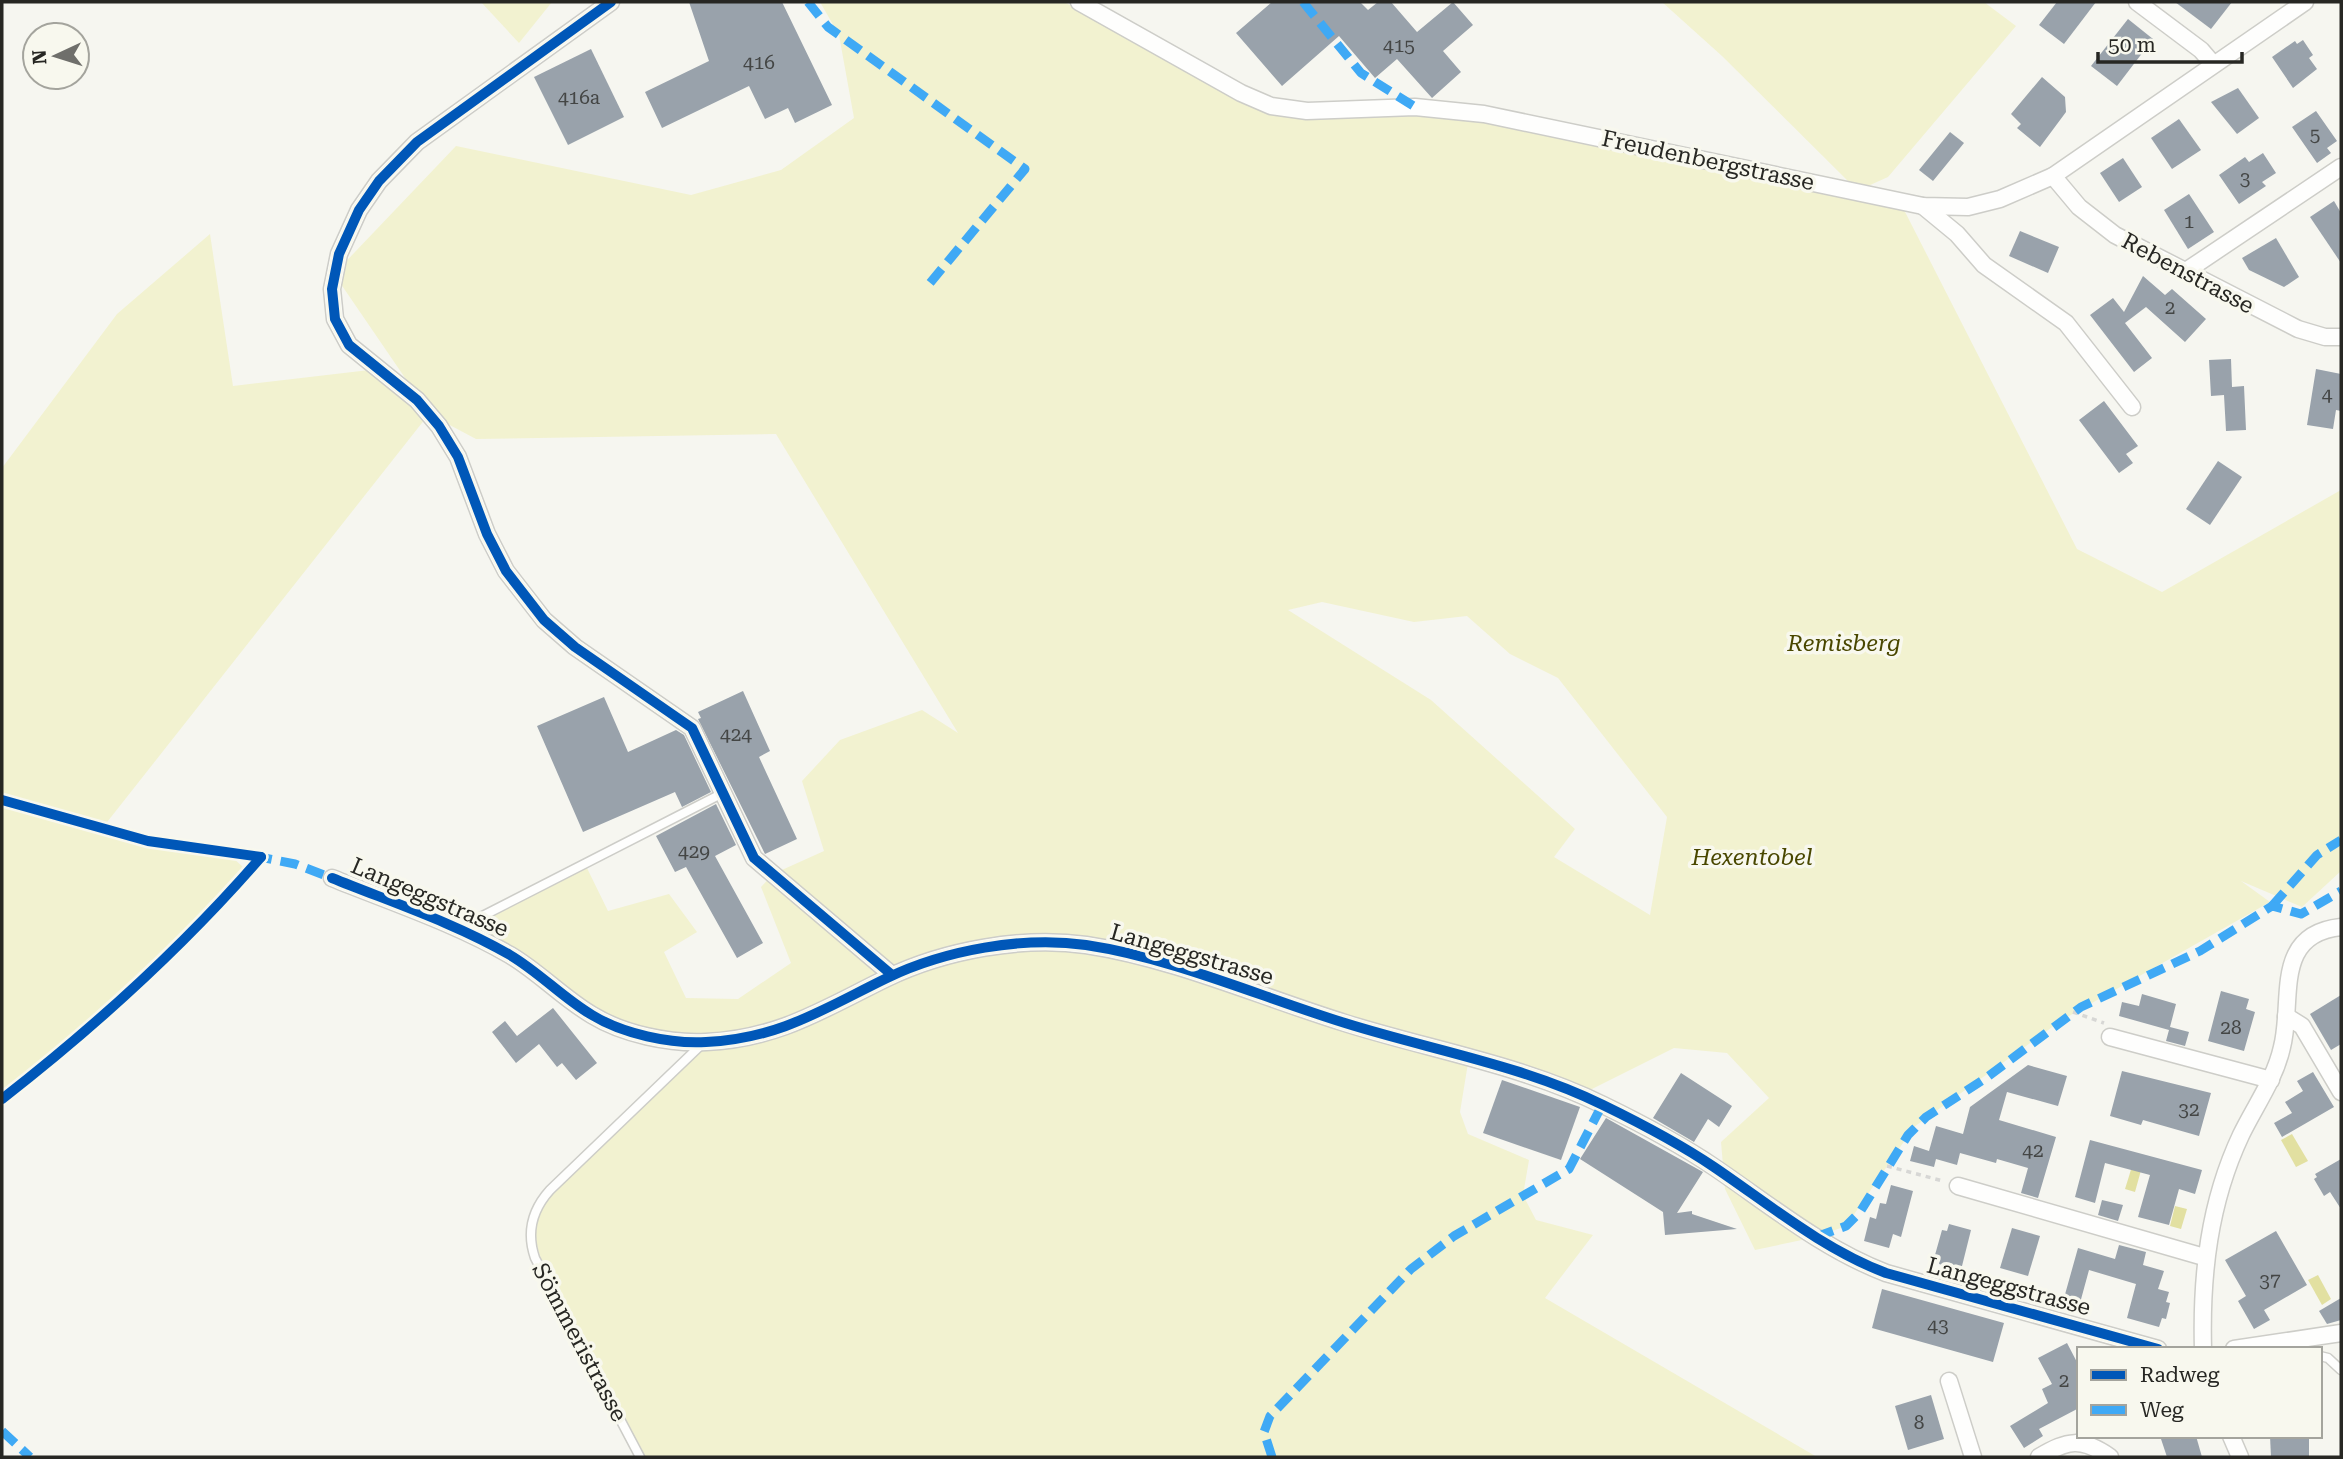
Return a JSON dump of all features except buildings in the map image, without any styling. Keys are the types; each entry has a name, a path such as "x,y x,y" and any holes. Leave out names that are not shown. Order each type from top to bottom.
{"street":[{"path":"611,2 442,124 395,162 368,195 348,231 334,274 333,307 339,329 349,345 416,400 443,433 458,457 496,551 530,603 575,647 692,729 754,858 892,975"},
{"name":"Freudenbergstrasse","path":"1079,2 1241,93 1283,109 1320,111 1415,107 1484,114 1923,206 1968,207 2000,199 2053,176 2305,2"},
{"path":"2137,2 2201,50 2213,64"},
{"path":"2186,271 2341,167"},
{"name":"Rebenstrasse","path":"2053,176 2079,207 2115,235 2298,329 2325,337 2341,337"},
{"path":"1923,206 1957,234 1983,265 2066,323 2132,407"},
{"name":"Langeggstrasse","path":"332,878 459,929 513,956 594,1016 641,1035 703,1043 777,1032 835,1006 892,975 942,959 999,946 1047,943 1107,949 1349,1025 1469,1056 1580,1095 1708,1163 1850,1259 1897,1277 2151,1347"},
{"path":"2203,1347 2204,1257 2229,1163 2271,1080 2283,1047 2288,974 2295,955 2315,934 2341,927"},
{"path":"2286,1016 2302,1026 2341,1092"},
{"path":"2110,1037 2271,1080"},
{"path":"1958,1186 2204,1257"},
{"path":"2248,1347 2341,1334"},
{"path":"1949,1381 1973,1457"},
{"path":"2232,1438 2240,1457"},
{"path":"2039,1457 2066,1443 2077,1442 2090,1443 2110,1457"}],"lane":[{"path":"459,929 723,793"},
{"name":"Sömmeristrasse","path":"640,1457 539,1266 531,1244 531,1222 538,1204 550,1190 703,1043"},
{"path":"2322,1356 2328,1358 2341,1370"}],"path":[{"path":"2073,1012 2104,1022 2110,1037"},
{"path":"1887,1166 1958,1186"}],"green space":[{"path":"481,2 552,2 519,43"},
{"path":"820,2 1064,2 1256,101 1354,110 1432,108 1857,190 1722,56 1662,2 1984,2 2016,26 1888,177 1859,190 1901,204 2077,549 2162,592 2341,490 2341,871 2302,907 2241,881 2270,902 2062,1020 1914,1127 1846,1226 1816,1237 1755,1250 1725,1189 1721,1142 1769,1098 1727,1053 1674,1048 1580,1095 1469,1057 1460,1112 1468,1134 1529,1160 1523,1195 1536,1220 1593,1235 1545,1298 1817,1457 643,1457 543,1264 537,1245 536,1227 541,1210 553,1193 703,1043 641,1035 459,928 585,864 608,911 669,894 697,932 664,952 686,998 738,999 791,963 761,887 773,874 824,851 802,781 840,740 922,710 958,733 776,434 476,439 429,414 104,826 2,795 2,468 117,314 210,234 233,386 378,369 427,410 334,274 456,146 691,195 781,170 854,118 839,35","holes":["1322,602 1414,622 1467,616 1510,654 1558,678 1667,817 1650,915 1554,857 1575,829 1431,700 1288,610"]},
{"path":"2,807 149,848 234,859 243,867 217,908 67,1048 2,1100"}],"shaded area":[{"path":"2292,1134 2308,1161 2296,1167 2281,1140"},
{"path":"2134,1160 2143,1163 2135,1192 2125,1189"},
{"path":"2175,1206 2187,1209 2181,1229 2170,1226"},
{"path":"2318,1275 2331,1299 2322,1305 2308,1280"}],"marked path":[{"path":"808,2 828,27 1025,169 925,289"},
{"path":"1303,2 1361,73 1415,107"},
{"path":"2272,906 2317,855 2341,840"},
{"path":"254,856 295,864 332,878"},
{"path":"1816,1237 1846,1226 1860,1212 1908,1135 1926,1117 1986,1078 2081,1007 2200,951 2272,906 2301,914 2341,891"},
{"path":"1272,1457 1264,1432 1270,1416 1411,1269 1454,1236 1569,1169 1602,1105"},
{"path":"2,1431 30,1457"}],"cycle path":[{"path":"611,2 417,142 379,181 359,210 339,254 332,289 335,319 349,345 417,400 439,426 458,457 487,534 506,571 544,620 575,647 692,728 754,858 892,975"},
{"path":"2,800 148,841 261,857"},
{"path":"2,1099 138,984 201,923 261,857"},
{"path":"332,878 489,943 521,962 581,1008 604,1022 647,1036 677,1041 706,1042 756,1035 822,1011 910,968 985,948 1036,942 1062,943 1086,945 1151,959 1345,1023 1508,1069 1572,1091 1688,1150 1797,1225 1863,1263 1886,1273 2151,1347"}],"park label":[{"name":"Remisberg","path":"1844,643"},
{"name":"Hexentobel","path":"1752,857"}]}
